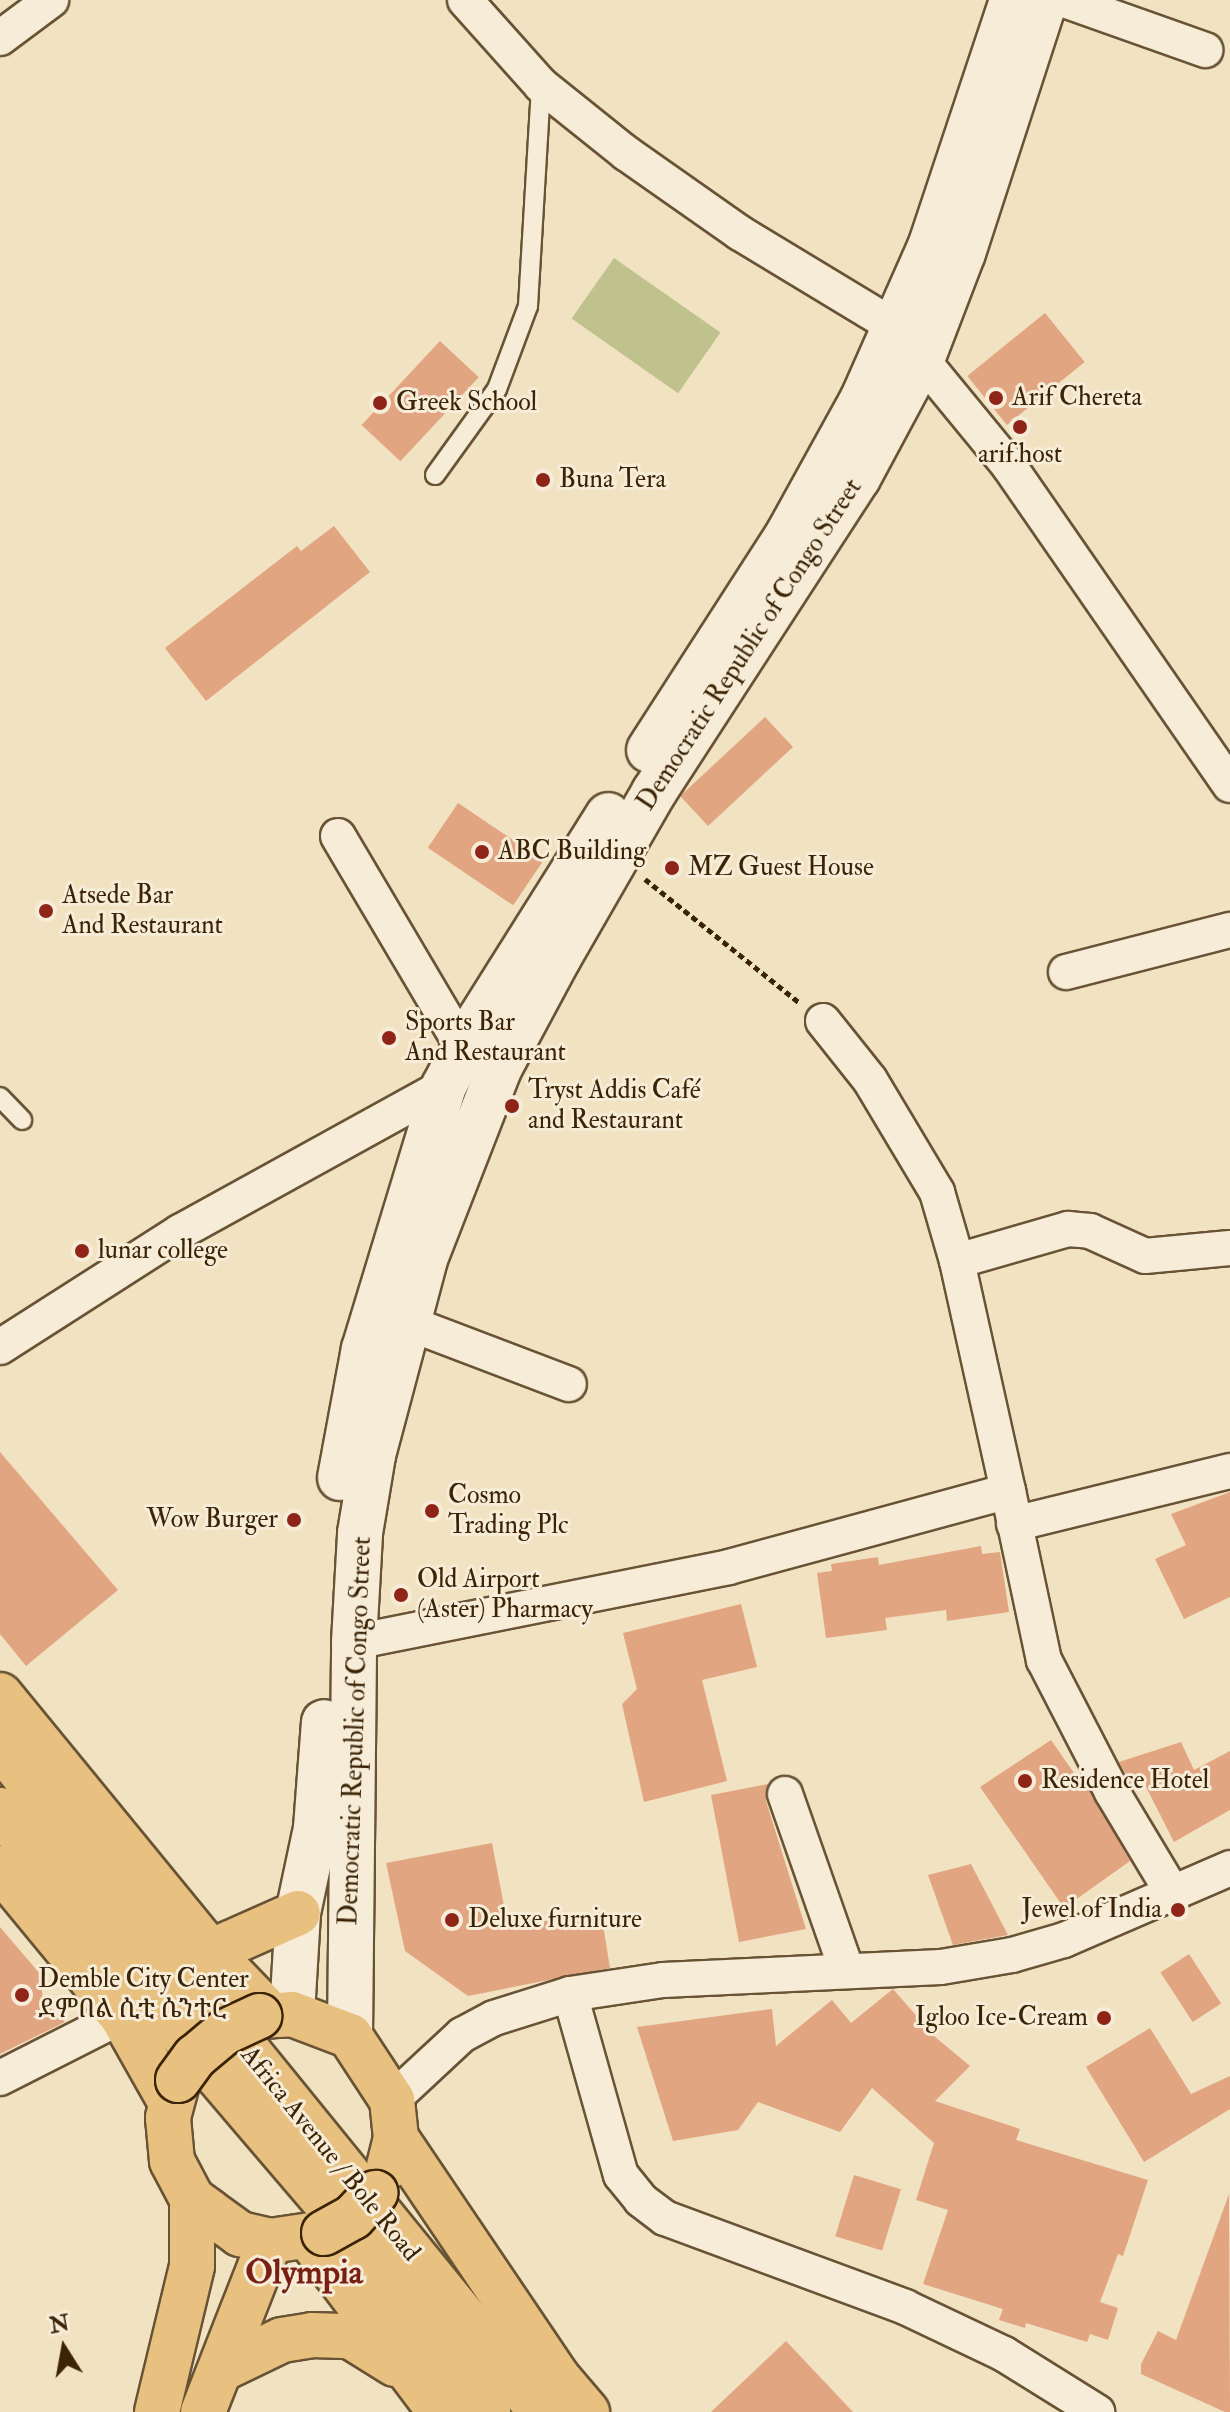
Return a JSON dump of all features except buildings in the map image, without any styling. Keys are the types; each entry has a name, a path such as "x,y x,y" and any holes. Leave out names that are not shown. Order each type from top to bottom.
{"main road":[{"name":"Democratic Republic of Congo Street","path":"274,2015 298,1913 335,1832 365,1502 469,1068 617,857 858,478 909,342 930,247 1012,0"},
{"name":"Democratic Republic of Congo Street","path":"350,2036 335,1832 334,1512 364,1349 469,1068 788,534 863,398 909,342 963,253 1045,0"},
{"path":"0,1695 210,1952 274,2015 350,2036 394,2119 558,2378 587,2412"},
{"name":"Africa Avenue / Bole Road","path":"0,1746 541,2412"},
{"name":"Africa Avenue / Bole Road","path":"0,1810 170,2020 382,2268 488,2412"},
{"path":"0,1868 122,2016 172,2100"},
{"path":"210,1952 298,1913"},
{"path":"274,2015 225,2032 195,2057 172,2100 172,2161 192,2199 240,2234 301,2238 353,2217 375,2193 394,2119"},
{"path":"157,2412 192,2266 192,2199"},
{"path":"203,2412 224,2368 301,2238"},
{"path":"301,2238 440,2412"},
{"path":"224,2368 282,2340 312,2335 350,2336 407,2372"}],"street":[{"path":"0,38 51,0"},
{"path":"465,0 541,85 626,153 740,233 909,342 1009,466 1230,785"},
{"path":"1064,0 1205,50"},
{"path":"0,1347 180,1232 469,1068 338,836"},
{"path":"1066,972 1230,930"},
{"path":"823,1021 908,1138 937,1192 957,1261 1049,1671 1174,1895"},
{"path":"957,1261 1068,1229 1090,1231 1145,1256 1230,1248"},
{"path":"408,1323 569,1384"},
{"path":"354,1642 1011,1508 1230,1471"},
{"path":"785,1794 846,1968"},
{"path":"394,2119 462,2035 494,2018 570,1994 663,1980 846,1968 941,1967 1012,1955 1174,1895 1230,1868"},
{"path":"570,1994 621,2175 641,2200 665,2218 905,2307 1004,2354 1097,2412"},
{"path":"0,2078 122,2016"}],"lane":[{"path":"435,475 497,389 528,306 541,85"},
{"path":"0,1097 22,1120"}],"path":[{"path":"617,857 823,1021"}],"green space":[{"path":"614,258 720,333 678,393 572,319"}],"place":[{"name":"Arif Chereta","path":"996,398"},
{"name":"Greek School","path":"380,403"},
{"name":"arif.host","path":"1020,427"},
{"name":"Buna Tera","path":"543,480"},
{"name":"ABC Building","path":"482,852"},
{"name":"MZ Guest House","path":"672,868"},
{"name":"Atsede Bar And Restaurant","path":"46,911"},
{"name":"Sports Bar And Restaurant","path":"389,1038"},
{"name":"Tryst Addis Café and Restaurant","path":"512,1106"},
{"name":"lunar college","path":"82,1251"},
{"name":"Cosmo Trading Plc","path":"432,1511"},
{"name":"Wow Burger","path":"294,1520"},
{"name":"Old Airport (Aster) Pharmacy","path":"401,1595"},
{"name":"Residence Hotel","path":"1025,1781"},
{"name":"Jewel of India","path":"1178,1910"},
{"name":"Deluxe furniture","path":"452,1920"},
{"name":"Demble City Center ደምበል ሲቲ ሴንተር","path":"22,1995"},
{"name":"Igloo Ice-Cream","path":"1104,2018"}],"district":[{"name":"Olympia","path":"304,2273"}]}
